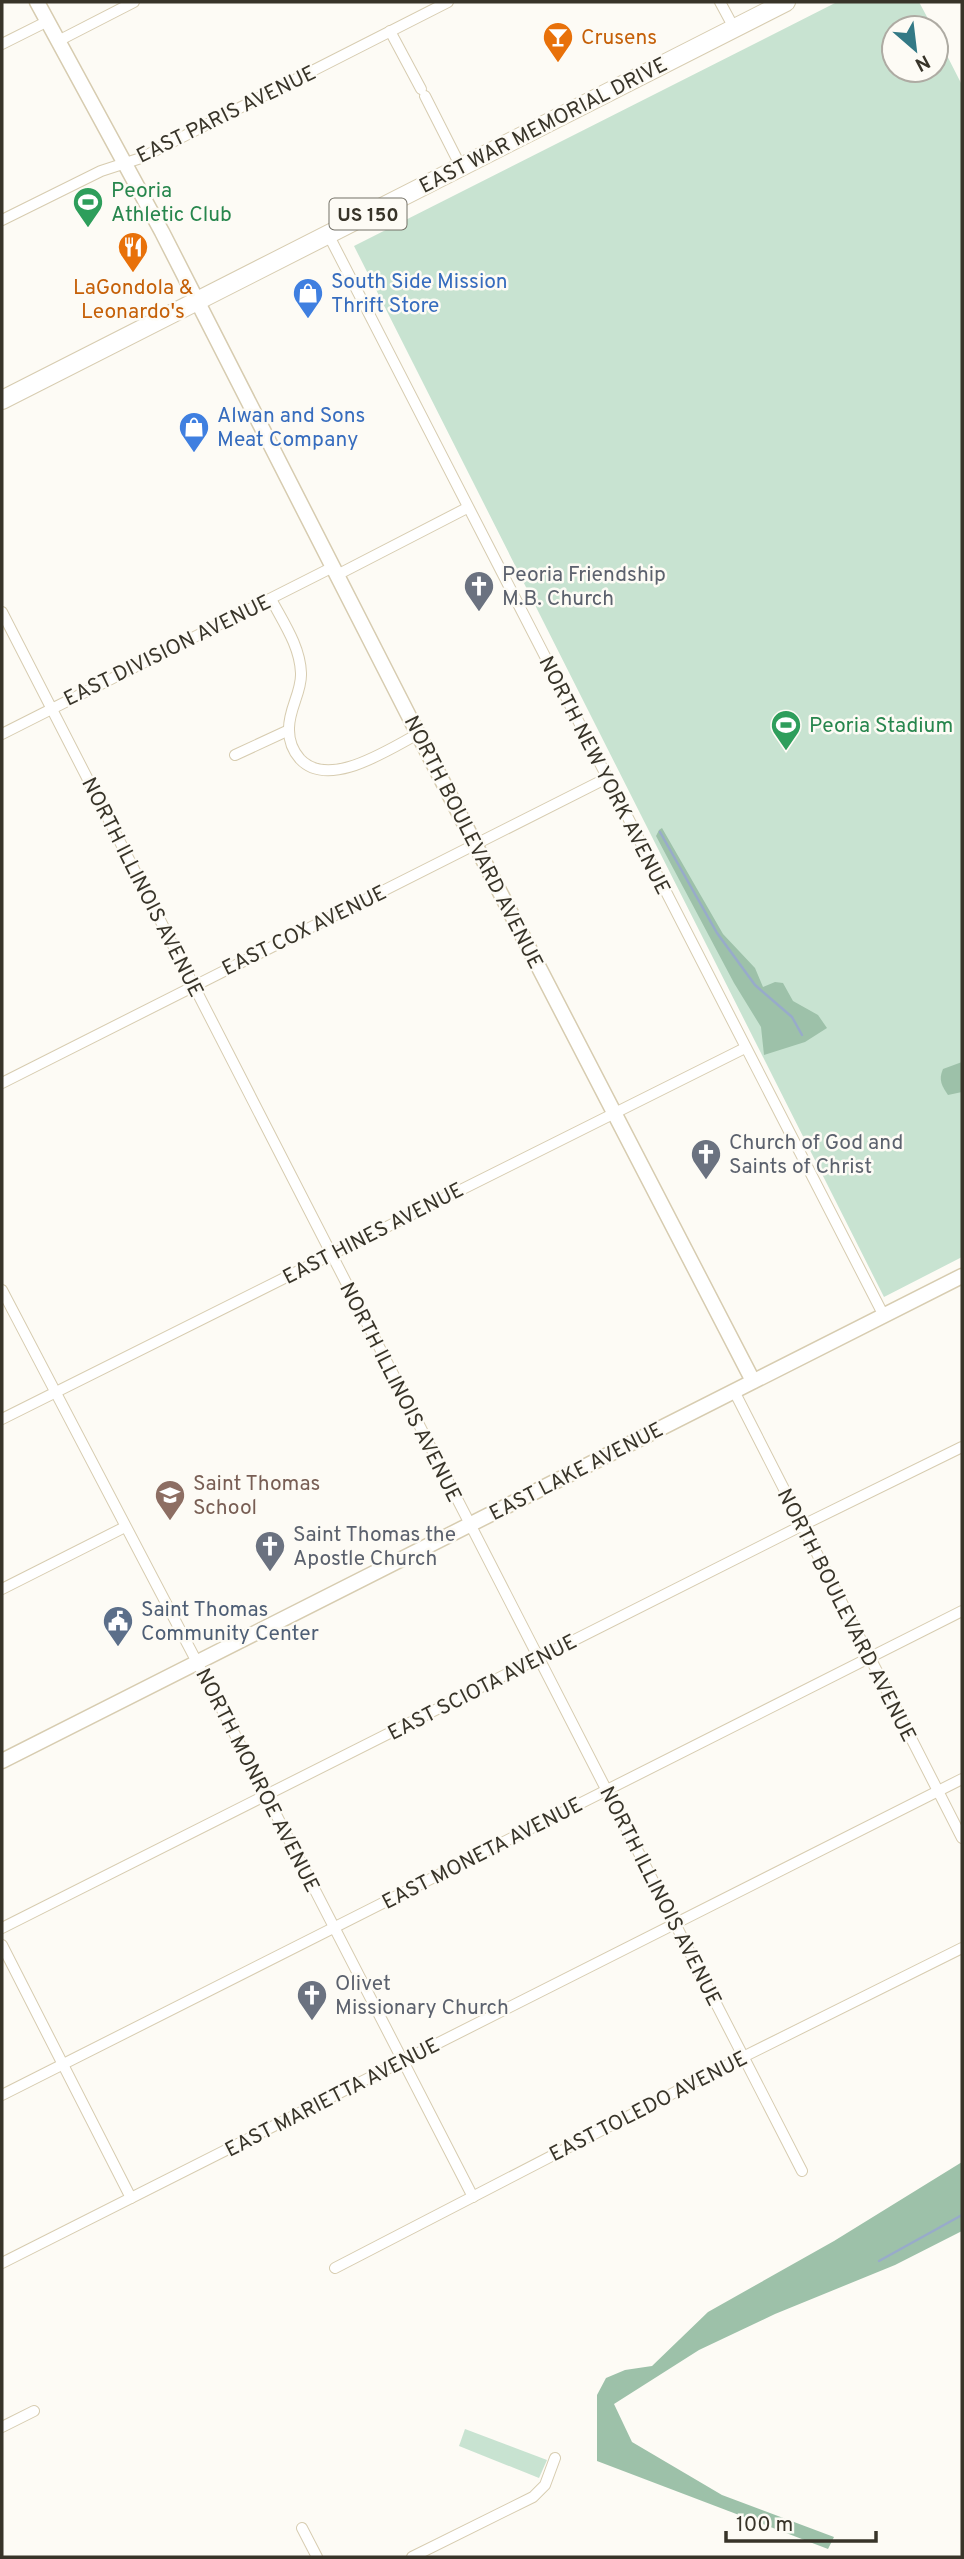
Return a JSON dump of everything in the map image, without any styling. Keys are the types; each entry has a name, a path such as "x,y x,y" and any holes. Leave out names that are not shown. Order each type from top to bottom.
{"highway":[{"name":"EAST WAR MEMORIAL DRIVE","path":"2,400 786,2"}],"street":[{"name":"NORTH BOULEVARD AVENUE","path":"37,2 126,163 753,1381"},
{"path":"60,40 134,2"},
{"name":"EAST PARIS AVENUE","path":"2,220 101,171 142,159 447,2"},
{"path":"720,2 734,28"},
{"path":"2,44 48,21"},
{"path":"390,32 461,167"},
{"name":"NORTH NEW YORK AVENUE","path":"328,234 884,1316"},
{"name":"EAST DIVISION AVENUE","path":"2,734 271,599 467,508"},
{"path":"271,599 298,651 302,674 290,714 289,730 291,746 303,762 333,771 361,762 418,734"},
{"name":"NORTH ILLINOIS AVENUE","path":"2,612 802,2171"},
{"path":"235,755 289,730"},
{"name":"EAST COX AVENUE","path":"2,1083 607,778"},
{"name":"EAST HINES AVENUE","path":"2,1419 745,1048"},
{"name":"EAST LAKE AVENUE","path":"2,1761 962,1276"},
{"name":"NORTH MONROE AVENUE","path":"2,1290 473,2197"},
{"name":"NORTH BOULEVARD AVENUE","path":"734,1391 962,1838"},
{"name":"EAST SCIOTA AVENUE","path":"2,1928 962,1447"},
{"path":"2,1589 125,1527"},
{"name":"EAST MONETA AVENUE","path":"2,2095 962,1611"},
{"name":"EAST MARIETTA AVENUE","path":"2,2263 962,1779"},
{"path":"2,1945 131,2198"},
{"name":"EAST TOLEDO AVENUE","path":"335,2268 743,2057 962,1948"},
{"path":"2,2427 34,2411"},
{"path":"412,2557 533,2497 545,2485 555,2458"},
{"path":"302,2528 317,2557"}],"green space":[{"name":"Peoria Stadium","path":"837,2 919,2 925,14 880,14 880,84 950,84 950,61 962,85 962,1257 884,1297 354,246"},
{"path":"662,828 723,934 755,968 763,987 775,982 783,983 793,1001 818,1015 827,1028 805,1042 764,1055 761,1027 734,983 656,836"},
{"path":"962,1062 962,1092 948,1095 941,1083 943,1069"},
{"path":"962,2162 962,2231 895,2265 775,2314 699,2350 614,2404 632,2442 722,2495 834,2537 828,2549 597,2461 597,2395 606,2378 625,2370 652,2366 708,2312 834,2241"},
{"path":"465,2429 547,2460 539,2478 459,2446"}],"waterway":[{"path":"660,832 717,933 755,985 792,1017 802,1035"},
{"path":"879,2261 962,2215"}],"place":[{"name":"Crusens","path":"558,64"},
{"name":"Peoria Athletic Club","path":"88,229"},
{"name":"LaGondola & Leonardo's","path":"133,274"},
{"name":"South Side Mission Thrift Store","path":"308,320"},
{"name":"Alwan and Sons Meat Company","path":"194,454"},
{"name":"Peoria Friendship M.B. Church","path":"479,613"},
{"name":"Peoria Stadium","path":"786,752"},
{"name":"Church of God and Saints of Christ","path":"706,1181"},
{"name":"Saint Thomas School","path":"170,1522"},
{"name":"Saint Thomas the Apostle Church","path":"270,1573"},
{"name":"Saint Thomas Community Center","path":"118,1648"},
{"name":"Olivet Missionary Church","path":"312,2022"}]}
